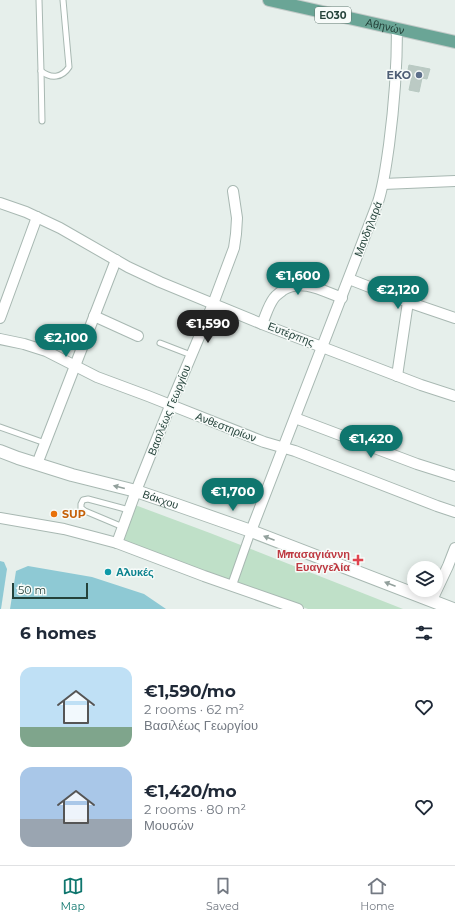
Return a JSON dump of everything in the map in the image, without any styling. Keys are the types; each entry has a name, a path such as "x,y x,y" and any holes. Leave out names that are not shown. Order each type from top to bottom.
{"main road":[{"name":"Αθηνών","path":"269,0 308,7 455,42"}],"street":[{"name":"Μανδηλαρά","path":"251,531 377,207 383,184 393,114 396,87 397,29"},
{"path":"383,184 455,181"},
{"name":"Βασιλέως Γεωργίου","path":"117,543 170,406 213,304 235,242 237,218 233,191"},
{"name":"Ευτέρπης","path":"0,203 26,212 72,234 116,260 160,282 262,324 397,376 455,396"},
{"path":"0,318 37,217"},
{"path":"38,464 116,260"},
{"path":"349,279 408,302 455,318"},
{"path":"262,324 273,300 277,295 289,287 304,285 314,287 342,298"},
{"path":"397,376 408,302"},
{"path":"94,316 138,336"},
{"name":"Ανθεστηρίων","path":"0,339 24,344 46,351 97,377 170,406 455,512"},
{"path":"295,418 372,448 455,476"},
{"name":"Βάκχου","path":"0,451 72,475 136,491 251,531 430,605 452,609"},
{"path":"0,518 64,529 117,543 298,609"},
{"path":"232,585 251,531"},
{"path":"430,605 455,548"}],"lane":[{"path":"39,0 42,71 42,121"},
{"path":"42,71 49,76 57,76 64,73 69,67 63,0"},
{"path":"160,343 191,355"},
{"path":"0,427 45,443"},
{"path":"123,527 85,511 81,508 81,504 83,500 88,499 129,510"}],"green space":[{"path":"135,505 403,609 308,609 120,541"}],"water":[{"path":"0,561 4,562 7,569 1,609 0,609"},
{"path":"28,566 92,577 144,594 166,609 10,609 16,571"}],"building":[{"path":"409,65 430,69 427,79 422,78 419,92 409,90 412,76 407,75"}],"place":[{"name":"EKO","path":"419,75"},
{"name":"SUP","path":"54,514"},
{"name":"Μπασαγιάννη Ευαγγελία","path":"358,560"},
{"name":"Αλυκές","path":"108,572"}]}
